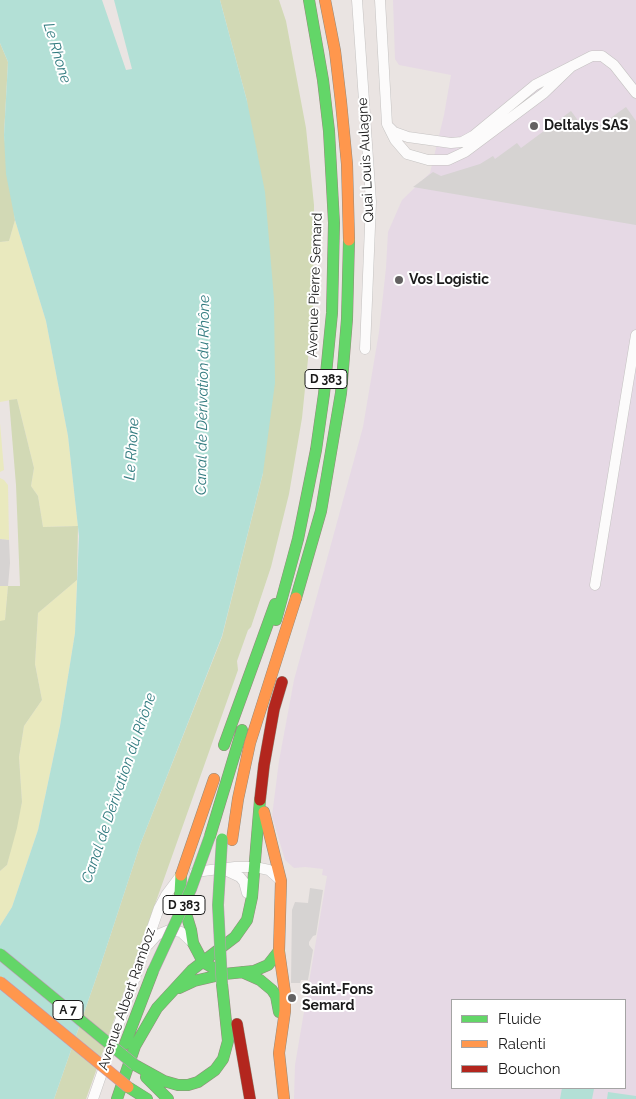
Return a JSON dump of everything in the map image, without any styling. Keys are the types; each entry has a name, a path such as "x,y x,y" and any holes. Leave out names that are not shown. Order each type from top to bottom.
{"main road":[{"name":"Avenue Pierre Semard","path":"289,568 304,511 316,450 325,385 333,288 334,223 328,131 323,80 309,0"},
{"name":"D 383","path":"250,1099 226,981 228,916 227,840 250,743 296,598 321,511 336,432 345,346 349,219 347,164 335,51 325,0"},
{"path":"117,1099 141,1033 157,1008 192,970 240,931 251,909 261,796 274,709 318,549 321,511"},
{"name":"D 383","path":"106,1099 153,971 191,889 210,836 242,727 281,606 289,568"},
{"path":"222,754 289,568"},
{"path":"227,840 230,782 242,727"},
{"path":"135,1065 164,1081 178,1085 188,1085 198,1082 215,1070 223,1059 228,1041 226,981 203,962 193,943 180,894 181,875 216,772"},
{"path":"261,796 281,881 279,952 286,993 279,1053 284,1099"},
{"path":"171,992 194,981 226,981 242,972 254,971 268,965 279,952"},
{"name":"A 7","path":"0,954 135,1065 168,1099"},
{"path":"242,972 260,980 272,990 278,1001 281,1029"},
{"name":"A 7","path":"0,982 128,1087 147,1099"},
{"path":"128,1087 136,1099"}],"street":[{"name":"Quai Louis Aulagne","path":"357,0 371,202 365,349"},
{"path":"380,0 387,124 407,154 428,160 448,160 465,152 544,93 572,66"},
{"path":"387,124 394,132 408,137 451,143 462,142 473,136 535,85 592,56 602,56 614,65 636,92"},
{"path":"595,585 636,335"},
{"path":"181,875 235,867 254,868 269,870 281,881"},
{"path":"219,869 235,874 242,879 251,909"},
{"name":"Avenue Albert Ramboz","path":"93,1099 150,932 163,900 181,875"},
{"path":"145,951 154,938 169,930 181,932 193,943"}],"shaded area":[{"path":"393,0 636,0 636,1099 294,1099 295,1065 327,876 322,875 323,869 294,868 285,860 272,816 279,761 294,680 363,427 379,332 388,232 402,200 430,173 444,115 451,75 399,65 395,59"},
{"path":"626,107 636,121 636,225 413,187 433,172 441,176 480,164 493,156 495,159 517,143 521,148 571,111 588,134"},
{"path":"0,539 9,540 8,586 0,586"},
{"path":"310,888 323,890 316,935 309,942 313,950 308,980 301,980 300,983 291,983 292,910 295,902 308,903"}],"green space":[{"path":"220,0 279,0 286,21 306,128 314,205 313,310 302,418 289,494 271,567 251,627 248,630 237,661 238,670 86,1099 54,1099 140,845 222,637 263,473 247,101"},
{"path":"0,43 8,62 4,135 15,220 9,241 0,242"},
{"path":"15,220 46,321 68,436 78,526 43,527 38,496 31,486 34,468 17,399 0,402 0,242 9,241"},
{"path":"17,399 34,468 31,486 38,496 43,527 78,526 77,580 38,613 35,664 42,700 24,726 19,757 22,802 7,865 0,871 0,621 5,620 8,586 20,586 16,485 9,400"},
{"path":"0,423 4,470 0,472"},
{"path":"0,478 8,485 9,540 0,539"},
{"path":"77,580 75,633 60,726 38,830 12,907 0,926 0,871 7,865 22,802 19,757 24,726 42,700 35,664 38,613"},
{"path":"0,586 8,586 5,621 0,621"}],"water":[{"path":"0,0 102,0 126,70 132,69 114,0 220,0 247,101 265,192 274,299 275,383 263,473 222,636 140,845 54,1099 0,1099 0,926 12,907 38,830 60,726 75,633 79,536 68,436 46,321 15,220 6,174 4,135 8,62 0,43"},
{"path":"562,1089 594,1089 592,1099 560,1099"},
{"path":"608,1092 636,1096 636,1099 607,1099"}],"traffic: fast":[{"path":"276,620 298,539 316,450 332,313 334,223 329,131 323,80 309,0"},
{"path":"296,598 321,511 341,393 347,319 349,240"},
{"path":"224,745 275,604"},
{"path":"210,836 242,730"},
{"path":"117,1099 135,1046 157,1008 192,970 235,937 247,920 252,897 260,800"},
{"path":"153,971 191,889 210,836"},
{"path":"222,839 218,905 222,984"},
{"path":"181,875 180,894 193,943 203,962 224,974 254,971 268,965 279,951"},
{"path":"0,954 135,1065"},
{"path":"125,1044 153,971"},
{"path":"242,972 260,980 272,990 276,996 279,1012"},
{"path":"179,988 194,981 224,974"},
{"path":"135,1065 164,1081 178,1085 198,1082 215,1070 223,1059 228,1041 222,984"},
{"path":"146,1077 168,1099"},
{"path":"128,1087 147,1099"}],"traffic: slow":[{"path":"325,0 335,51 341,102 347,164 349,240"},
{"path":"232,840 238,799 250,743 296,598"},
{"path":"181,875 214,779"},
{"path":"264,812 281,881"},
{"path":"281,881 279,951 285,993 285,1011 279,1053 284,1099"},
{"path":"0,982 128,1087"}],"traffic: jam":[{"path":"260,800 274,709 282,682"},
{"path":"237,1024 250,1099"}],"place":[{"name":"Deltalys SAS","path":"534,126"},
{"name":"Vos Logistic","path":"399,280"},
{"name":"Saint-Fons Semard","path":"292,998"}],"water label":[{"name":"Le Rhone","path":"57,53"},
{"name":"Canal de Dérivation du Rhône","path":"203,395"},
{"name":"Le Rhone","path":"132,449"},
{"name":"Canal de Dérivation du Rhône","path":"119,788"}]}
